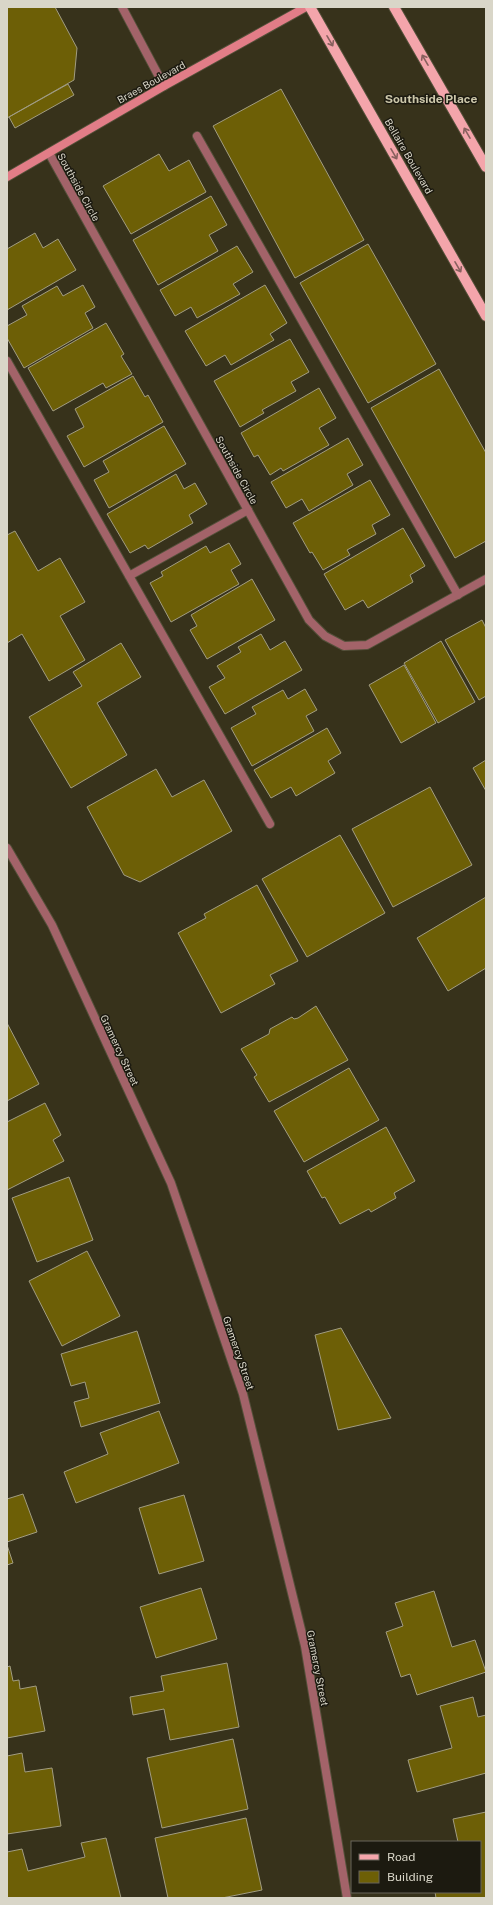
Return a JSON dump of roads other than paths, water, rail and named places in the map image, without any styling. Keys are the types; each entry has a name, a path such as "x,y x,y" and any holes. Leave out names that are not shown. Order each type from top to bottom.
{"main road":[{"name":"Bellaire Boulevard","path":"310,7 486,316"},
{"path":"394,7 486,167"}],"street":[{"path":"122,7 164,86"},
{"name":"Braes Boulevard","path":"7,177 164,86 306,7"},
{"path":"197,136 458,595"},
{"name":"Southside Circle","path":"49,153 309,620 325,636 344,646 367,645 486,579"},
{"path":"7,360 270,824"},
{"path":"129,576 248,510"},
{"name":"Gramercy Street","path":"7,848 52,925 170,1183 243,1394 305,1646 347,1898"}],"district":[{"name":"Southside Place","path":"431,99"}]}
